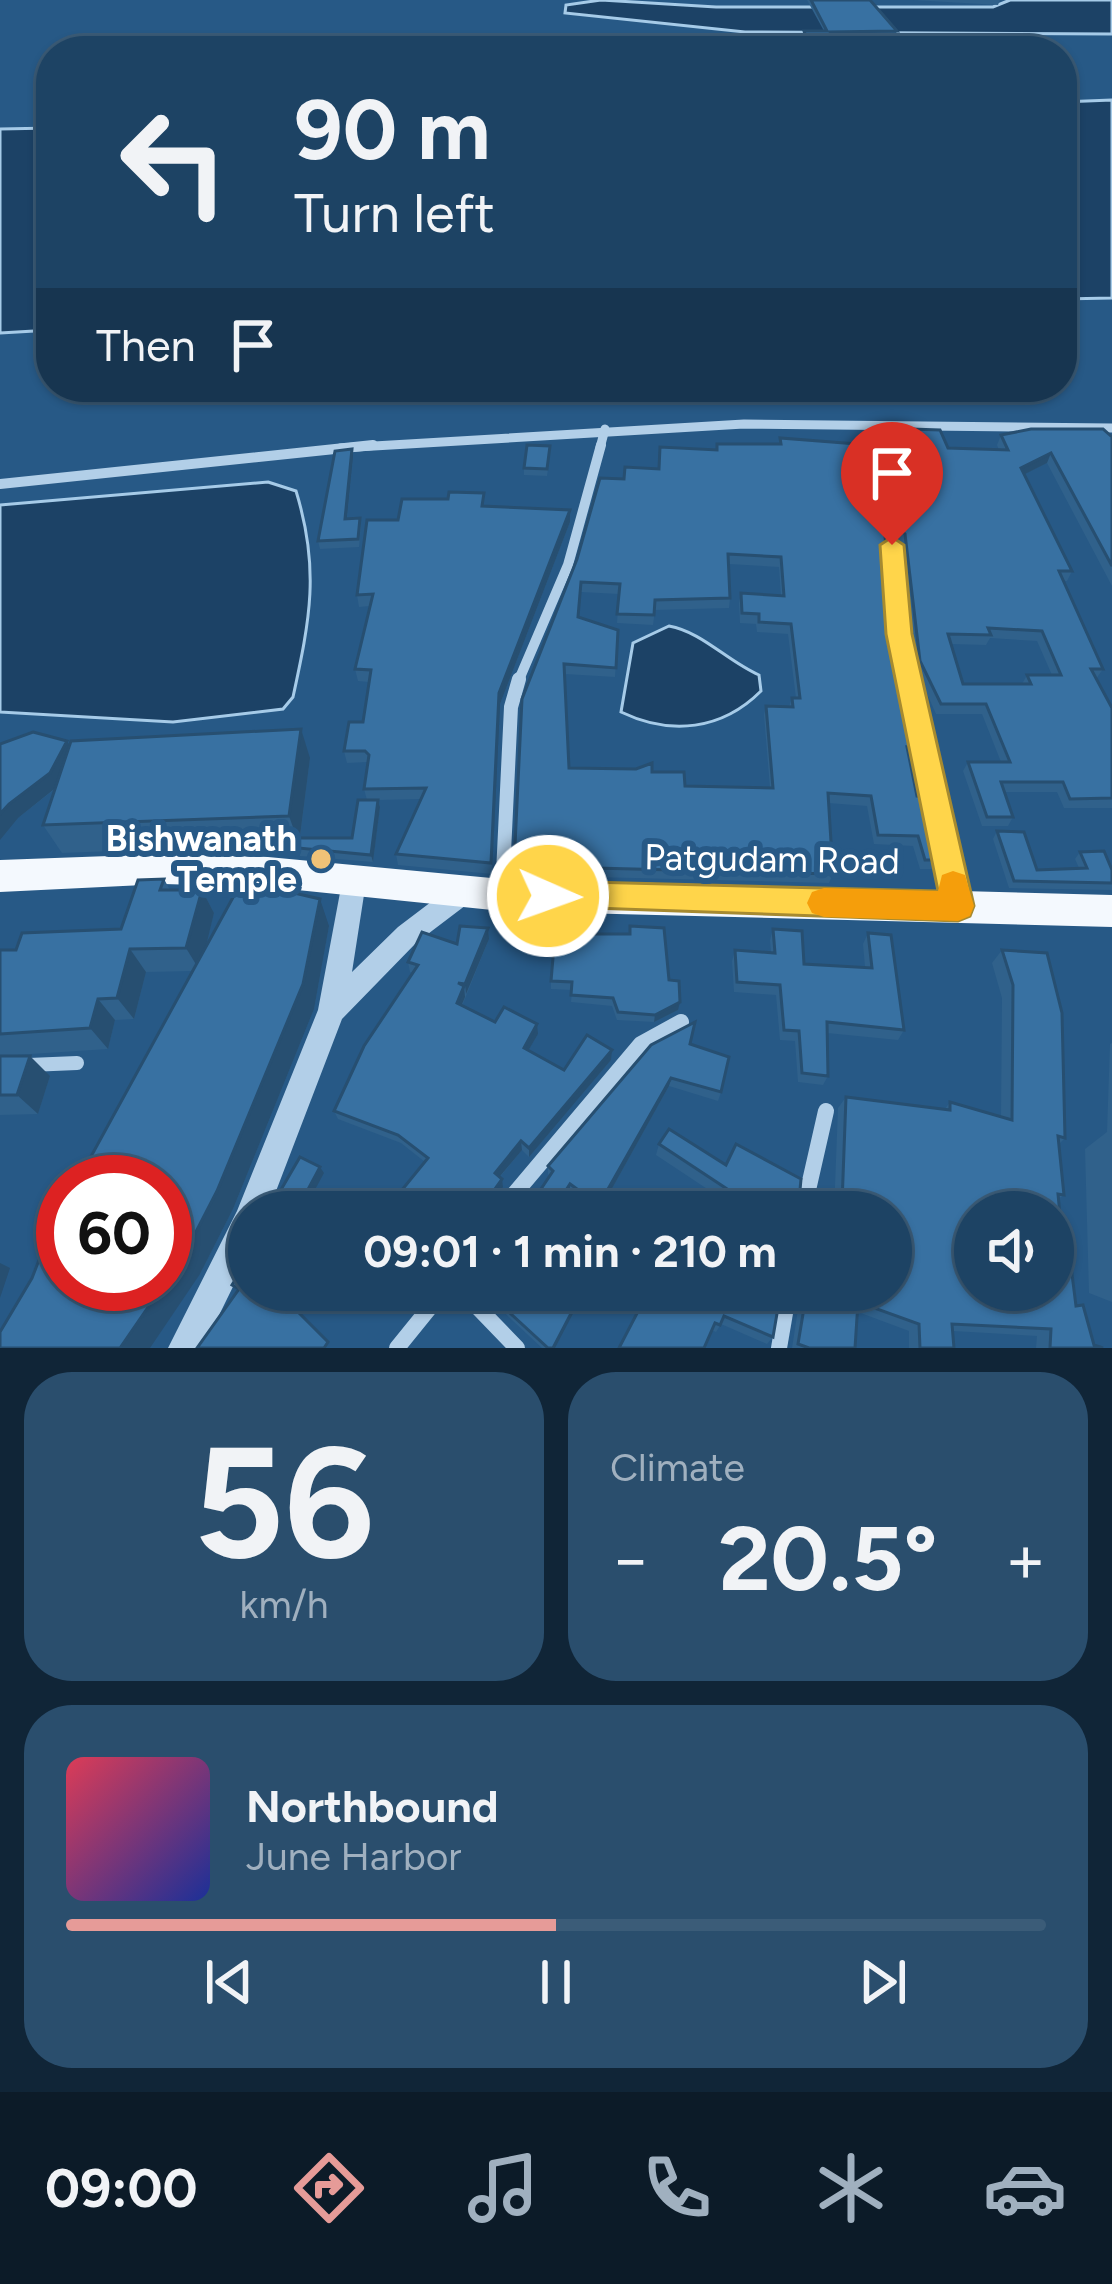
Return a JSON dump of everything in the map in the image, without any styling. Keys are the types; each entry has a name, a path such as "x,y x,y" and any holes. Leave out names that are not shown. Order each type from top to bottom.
{"main road":[{"name":"Patgudam Road","path":"0,875 164,868 502,895 1112,911"}],"street":[{"path":"0,484 605,429 898,424 1112,428"},
{"path":"502,895 511,707 525,656 568,565 605,429"},
{"path":"892,545 899,634 958,906"},
{"path":"261,1191 332,1010 354,882"},
{"path":"332,1010 407,935 466,890"},
{"path":"517,1191 641,1045 681,1022"},
{"path":"808,1191 826,1111"},
{"path":"185,1348 228,1262"},
{"path":"397,1348 427,1311"},
{"path":"481,1311 517,1348"},
{"path":"779,1348 785,1311"}],"lane":[{"path":"19,1066 77,1064"}],"water":[{"path":"601,0 716,7 993,7 1010,0 1112,0 1112,34 745,32 565,13 566,5"},
{"path":"1112,100 1112,298 1077,299 1077,101"},
{"path":"36,128 36,331 0,333 0,129"},
{"path":"268,482 296,491 310,570 299,669 293,697 283,709 173,722 0,712 0,505"},
{"path":"669,626 692,634 759,675 761,691 730,714 695,725 658,724 621,712 633,643"}],"building":[{"path":"811,0 870,0 897,31 806,36 804,31 827,31"},
{"path":"1031,429 1103,429 1112,437 1112,566 1051,453 1021,468 1072,571 1059,571 1103,669 1091,669 1112,708 1112,798 1070,799 1063,782 1001,782 1013,817 987,817 968,762 1010,762 986,704 941,704 920,661 905,534 896,526 885,536 893,626 919,748 907,747 917,796 930,797 944,860 925,860 918,836 878,835 871,796 828,793 833,874 514,866 522,699 577,559 600,478 624,479 625,467 659,469 660,447 717,450 717,444 781,444 780,438 857,444 884,440 881,432 940,430 948,448 1008,450 1001,435","holes":["728,554 781,557 784,596 741,593 742,613 759,614 759,622 791,624 800,698 792,698 793,707 766,706 773,788 685,786 684,772 652,772 652,763 636,769 569,768 564,664 616,668 618,630 578,617 581,582 620,584 617,614 654,615 655,600 730,598","988,628 1042,631 1061,675 1027,675 1031,684 963,684 948,634 991,635"]},
{"path":"527,445 550,446 547,469 524,468"},
{"path":"352,449 345,519 360,518 358,539 318,541 335,451"},
{"path":"449,492 484,493 482,506 570,510 499,693 491,863 396,854 426,788 364,789 369,755 344,751 349,722 363,722 371,670 355,669 373,594 357,595 367,520 398,520 402,499 448,499"},
{"path":"301,729 289,816 43,825 71,741"},
{"path":"33,732 67,741 50,773 0,814 0,744"},
{"path":"358,800 378,800 371,855 298,848 299,838 352,838"},
{"path":"997,831 1024,832 1037,870 1087,868 1080,852 1104,851 1112,883 1014,881"},
{"path":"164,879 160,890 202,890 186,948 130,949 117,998 98,999 90,1028 0,1034 0,950 16,950 22,933 121,929 138,880"},
{"path":"242,881 320,899 303,984 192,1240 192,1155 92,1155"},
{"path":"460,926 488,928 465,984 458,983 464,986 457,1003 495,1022 504,1007 537,1024 524,1048 564,1070 587,1035 612,1050 529,1148 521,1141 495,1173 502,1179 494,1191 401,1191 428,1158 398,1135 334,1111 364,1046 418,965 408,962 422,932 457,944"},
{"path":"630,926 664,928 669,980 679,981 680,1002 655,1015 618,1012 613,998 571,995 572,982 551,981 555,934 630,934"},
{"path":"773,929 802,931 804,964 872,968 868,933 891,935 904,1030 827,1022 828,1076 802,1073 799,1031 784,1030 780,985 737,982 735,950 775,953"},
{"path":"1002,950 1047,953 1062,1013 1065,1138 1058,1136 1064,1191 954,1191 954,1311 1074,1311 1074,1290 1094,1345 1103,1348 1050,1348 1051,1329 952,1324 954,1348 920,1348 919,1324 883,1311 912,1311 912,1191 842,1191 846,1097 950,1110 950,1102 1012,1120 1013,985"},
{"path":"695,1022 690,1044 729,1057 721,1092 671,1078 607,1191 580,1191 570,1184 566,1191 540,1191 553,1171 548,1166 651,1045"},
{"path":"0,1056 30,1056 17,1095 0,1095"},
{"path":"669,1129 726,1165 736,1144 801,1179 800,1191 730,1191 659,1144"},
{"path":"300,1157 320,1167 307,1191 280,1191"},
{"path":"36,1268 36,1311 145,1311 120,1348 0,1348 0,1332"},
{"path":"228,1304 228,1311 297,1311 328,1342 324,1348 197,1348"},
{"path":"508,1311 572,1311 553,1348"},
{"path":"638,1311 777,1311 773,1337 724,1316 720,1325 715,1323 704,1348 619,1348"},
{"path":"804,1311 857,1311 855,1348 798,1344"}],"slow traffic":[{"path":"824,903 958,906 953,885"}],"place":[{"name":"Bishwanath Temple","path":"321,859"}],"route":[{"path":"548,896 958,906 899,634 892,545"}]}
